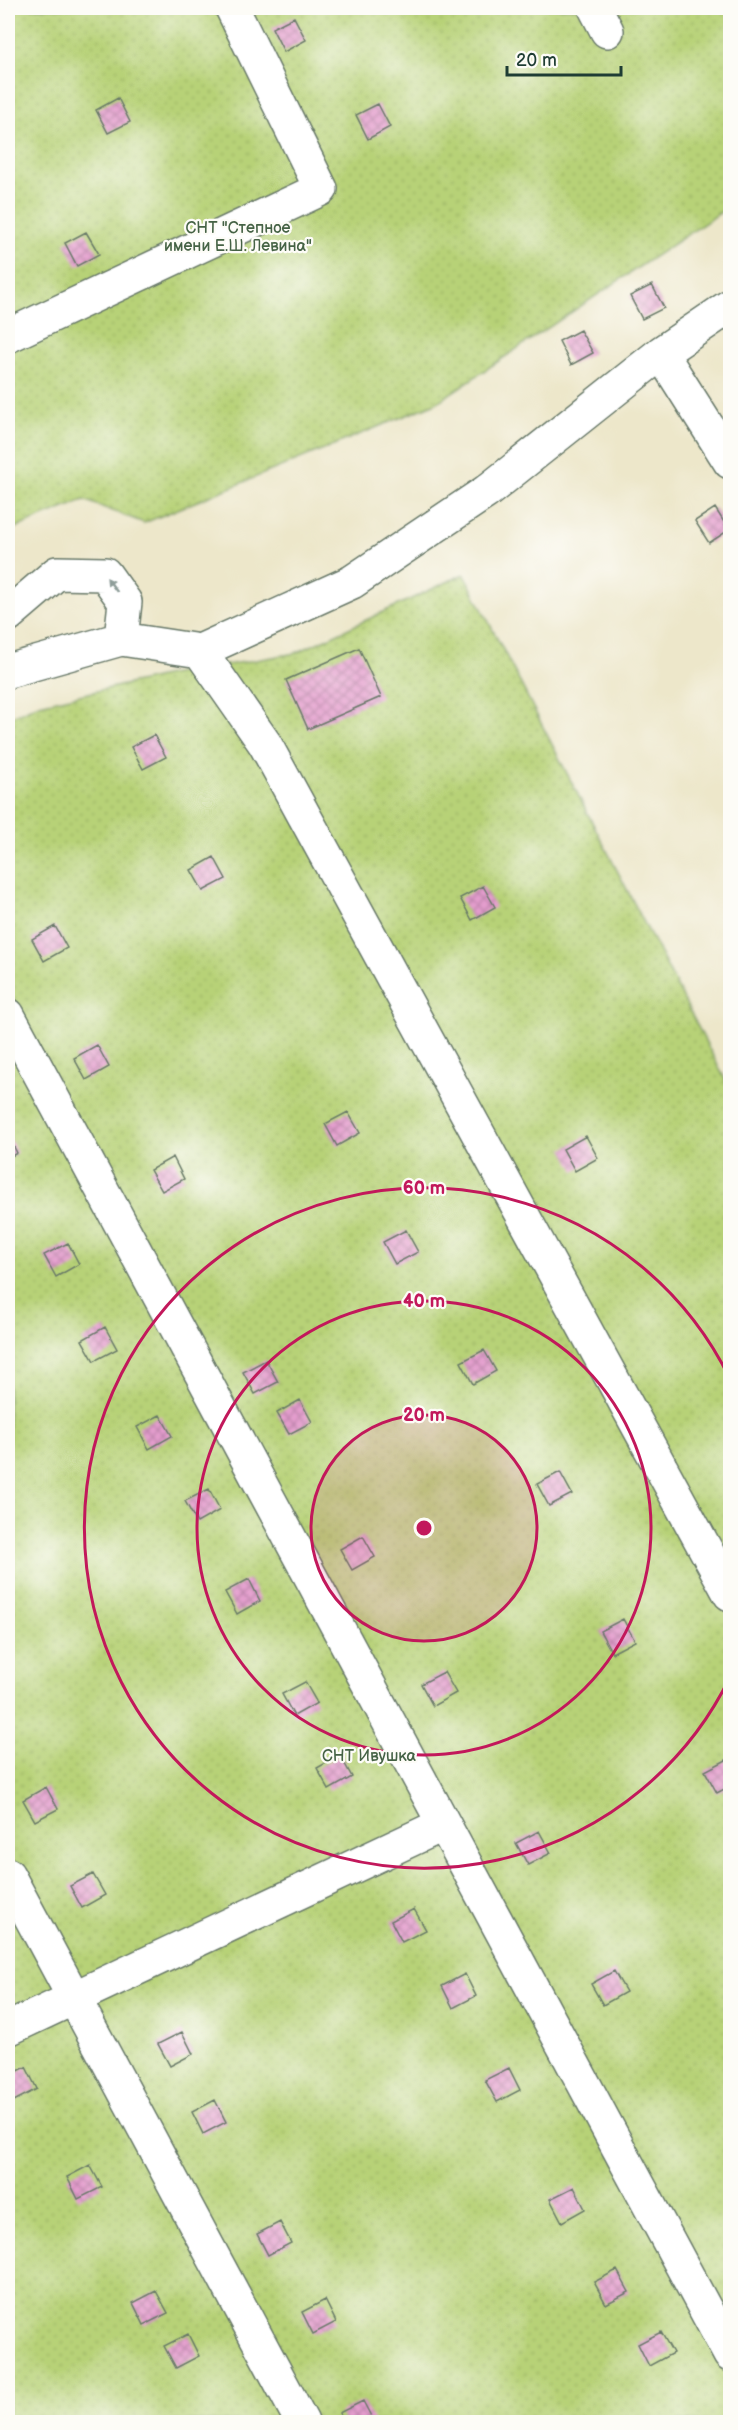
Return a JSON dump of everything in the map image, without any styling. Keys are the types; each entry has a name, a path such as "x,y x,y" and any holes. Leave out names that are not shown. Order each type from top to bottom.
{"street":[{"path":"8,336 321,189 232,8"},
{"path":"8,671 121,639 200,651 352,582 486,492 661,353 730,306"},
{"path":"661,353 730,462"},
{"path":"8,615 57,573 105,574 125,602 121,639"},
{"path":"200,651 265,744 730,1594"},
{"path":"8,1015 730,2355"},
{"path":"8,2029 444,1824"},
{"path":"8,1875 302,2422"}],"green space":[{"name":"СНТ \"Степное имени Е.Ш. Левина\"","path":"8,8 730,8 730,206 436,403 144,523 84,500 8,531"},
{"name":"СНТ Ивушка","path":"464,574 730,1089 730,2422 8,2422 8,718 39,704 169,675 296,653"}],"building":[{"path":"294,17 306,40 284,52 272,28"},
{"path":"118,98 130,122 108,133 96,110"},
{"path":"378,104 390,127 368,139 356,115"},
{"path":"86,232 99,254 77,266 65,243"},
{"path":"652,285 664,308 642,319 630,296"},
{"path":"580,330 593,353 571,365 559,341"},
{"path":"715,508 729,530 709,543 695,521"},
{"path":"359,648 381,697 308,729 286,680"},
{"path":"154,735 166,757 143,769 131,747"},
{"path":"214,857 226,879 203,891 191,870"},
{"path":"483,886 495,907 472,920 460,898"},
{"path":"55,926 67,948 44,961 32,939"},
{"path":"97,1045 109,1067 86,1080 74,1058"},
{"path":"348,1112 360,1133 337,1146 325,1124"},
{"path":"8,1135 17,1153 8,1158"},
{"path":"586,1136 598,1158 575,1171 563,1149"},
{"path":"173,1157 184,1179 162,1191 150,1170"},
{"path":"406,1230 418,1252 395,1264 383,1242"},
{"path":"68,1243 79,1264 56,1277 44,1255"},
{"path":"105,1327 117,1349 94,1361 82,1340"},
{"path":"484,1350 496,1371 473,1384 461,1362"},
{"path":"266,1360 278,1382 255,1394 243,1372"},
{"path":"300,1400 312,1422 289,1434 277,1413"},
{"path":"160,1415 172,1436 149,1449 137,1427"},
{"path":"560,1472 572,1494 549,1506 537,1484"},
{"path":"209,1489 220,1510 197,1523 185,1501"},
{"path":"363,1536 375,1557 352,1570 340,1549"},
{"path":"249,1579 260,1601 237,1614 225,1592"},
{"path":"623,1619 635,1641 612,1653 600,1631"},
{"path":"444,1672 456,1693 433,1706 421,1684"},
{"path":"305,1682 317,1703 294,1716 282,1694"},
{"path":"340,1755 352,1777 329,1790 317,1768"},
{"path":"728,1759 730,1786 717,1793 705,1771"},
{"path":"46,1787 58,1809 35,1821 23,1800"},
{"path":"539,1831 551,1853 528,1865 516,1843"},
{"path":"93,1874 105,1895 82,1908 70,1886"},
{"path":"414,1909 426,1930 402,1942 391,1921"},
{"path":"614,1971 626,1992 603,2005 591,1984"},
{"path":"465,1974 476,1996 453,2008 442,1986"},
{"path":"182,2032 193,2054 170,2066 158,2044"},
{"path":"26,2067 37,2089 14,2101 8,2088 8,2076"},
{"path":"509,2068 520,2090 497,2102 485,2080"},
{"path":"215,2100 226,2122 203,2134 192,2112"},
{"path":"90,2165 102,2187 78,2199 67,2177"},
{"path":"574,2187 585,2209 562,2222 550,2199"},
{"path":"280,2222 291,2243 268,2255 257,2234"},
{"path":"617,2270 629,2292 606,2304 594,2282"},
{"path":"156,2291 168,2313 144,2325 133,2303"},
{"path":"325,2300 336,2322 313,2334 302,2312"},
{"path":"661,2332 673,2353 649,2366 638,2344"},
{"path":"188,2334 199,2356 176,2368 164,2346"},
{"path":"363,2401 374,2422 344,2422 339,2413"}]}
